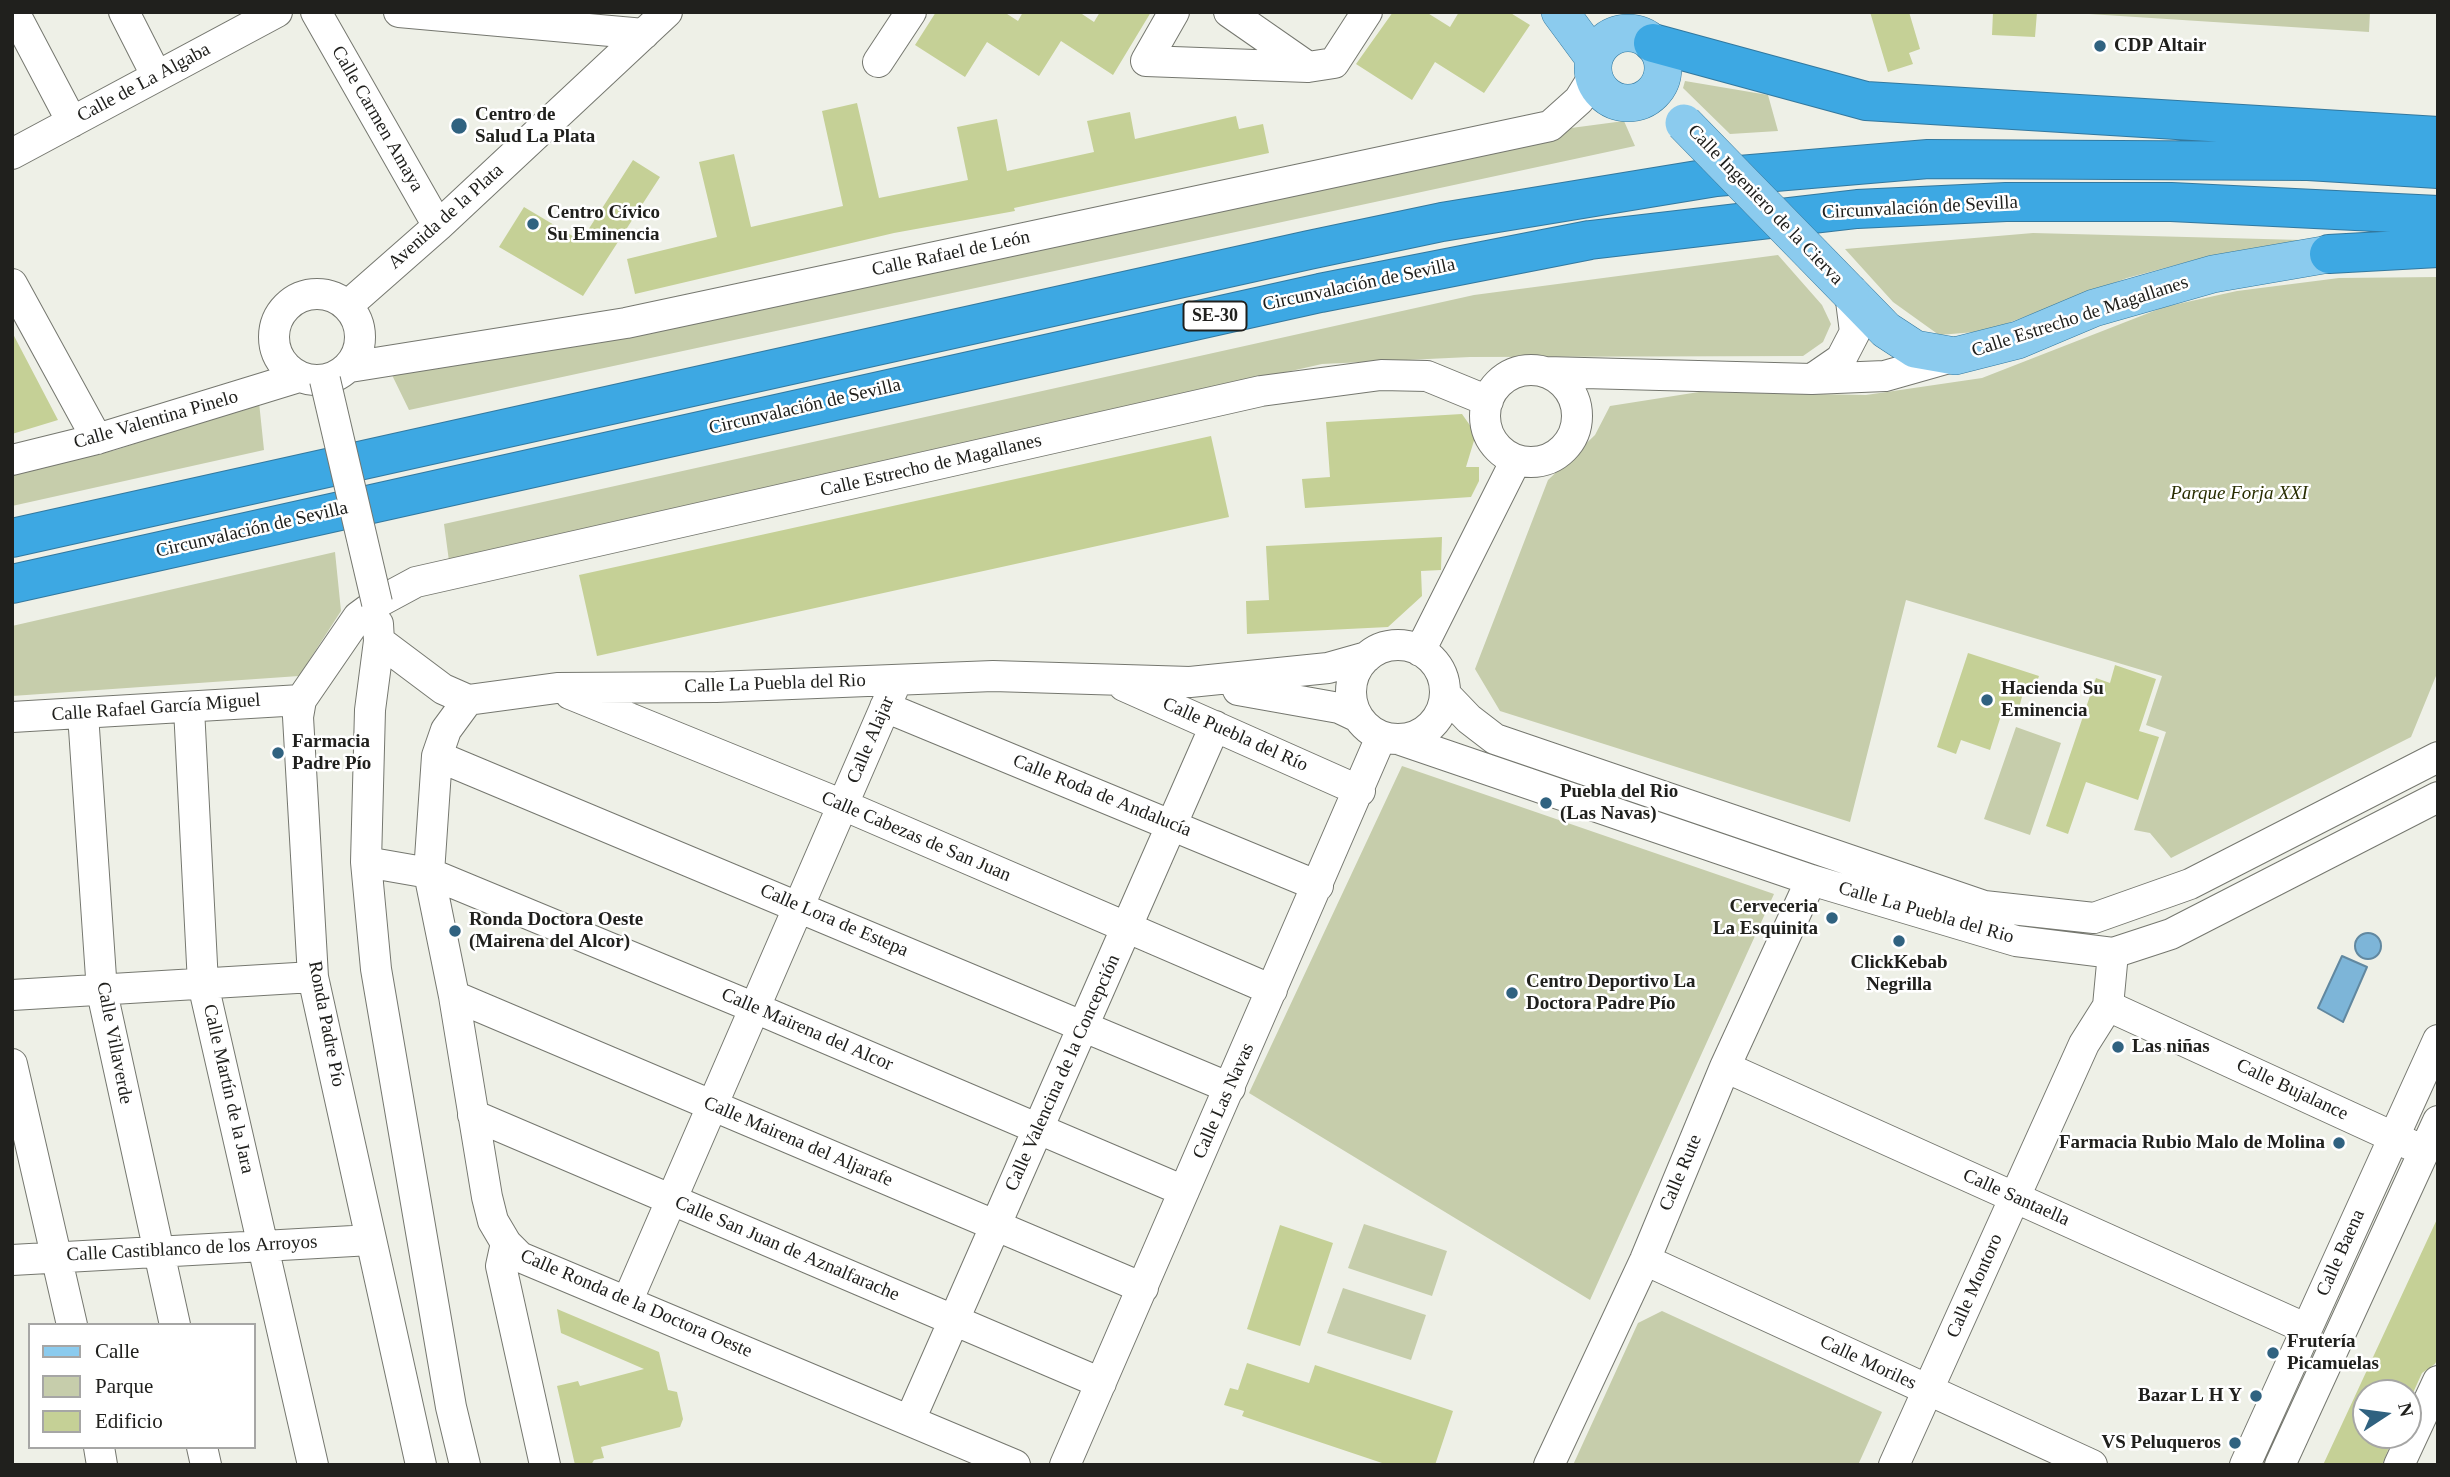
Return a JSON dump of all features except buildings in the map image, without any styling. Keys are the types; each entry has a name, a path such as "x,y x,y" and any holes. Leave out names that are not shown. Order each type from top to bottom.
{"highway":[{"path":"1615,53 1866,101 2438,136"},
{"name":"SE-30","path":"12,538 1309,250 1480,215 1703,179 1928,159 2308,161 2438,169"},
{"name":"Circunvalación de Sevilla","path":"12,584 1320,293 1590,240 1857,209 2006,202 2171,202 2438,215"},
{"path":"2329,254 2438,248"}],"main road":[{"path":"1564,15 1615,53 1663,61 1651,91"},
{"name":"Calle Ingeniero de la Cierva","path":"1615,53 1605,95 1615,101 1627,103 1651,91 1850,293"},
{"name":"Calle Estrecho de Magallanes","path":"1850,293 1886,330 1915,349 1955,356 2018,340 2094,308 2213,274 2329,254"}],"street":[{"path":"15,12 72,122"},
{"path":"124,12 156,75"},
{"name":"Calle de La Algaba","path":"12,154 156,75 243,20 277,12"},
{"name":"Calle Carmen Amaya","path":"316,12 438,226"},
{"path":"399,12 644,34"},
{"name":"Avenida de la Plata","path":"347,306 438,226 667,12"},
{"path":"878,62 911,12"},
{"path":"1174,12 1146,61 1308,67 1334,63 1367,12"},
{"path":"1229,12 1308,67"},
{"name":"Calle Rafael de León","path":"325,375 626,323 1550,126 1579,100 1615,53"},
{"path":"2329,254 2438,259"},
{"path":"12,284 97,439"},
{"path":"1812,379 1841,359 1854,332 1850,293"},
{"path":"309,294 336,298 347,306 356,318 360,333 359,348 325,375 279,359 274,346 277,318 285,307 309,294"},
{"name":"Calle Estrecho de Magallanes","path":"1546,373 1812,379 1885,376 1955,356"},
{"path":"1577,418 1569,390 1546,373 1532,370 1505,379 1488,401 1488,429 1504,453 1516,460 1544,460 1557,454 1568,444 1577,418 1598,392 1631,373"},
{"path":"325,375 377,603 379,642 370,710 366,862 376,970 451,1407 465,1465"},
{"name":"Calle Valentina Pinelo","path":"12,460 325,375"},
{"name":"Calle Estrecho de Magallanes","path":"377,603 416,582 1261,391 1381,375 1427,376 1488,401"},
{"path":"1420,651 1516,460"},
{"path":"301,700 359,617 377,603"},
{"path":"379,642 443,689 468,700"},
{"path":"1190,682 1328,668 1367,657 1393,645 1420,651 1439,669 1445,694 1436,720 1426,730 1391,738 1368,729 1358,717 1352,702 1352,685 1357,670 1367,657"},
{"name":"Calle La Puebla del Rio","path":"468,700 556,688 604,696 993,676 1190,682"},
{"name":"Calle Alajar","path":"627,1302 897,680"},
{"name":"Calle Puebla del Río","path":"1111,680 1360,791"},
{"path":"1190,682 1339,708 1358,717"},
{"name":"Calle La Puebla del Rio","path":"1445,694 1469,719 1495,738 1508,743 1983,906 2094,918 2190,884 2438,757"},
{"name":"Calle Cabezas de San Juan","path":"604,696 843,805 1272,990"},
{"name":"Calle Rafael García Miguel","path":"12,717 301,700"},
{"name":"Ronda Padre Pío","path":"301,700 298,717 313,977 421,1465"},
{"name":"Calle Ronda de la Doctora Oeste","path":"468,700 446,730 437,756 429,873 454,996 487,1197 503,1255 520,1257 910,1420 969,1456 1015,1465"},
{"name":"Calle Roda de Andalucía","path":"885,707 1318,886"},
{"name":"Calle Martín de la Jara","path":"189,708 204,984 313,1465"},
{"name":"Calle Villaverde","path":"83,714 102,992 175,1323"},
{"name":"Calle Valencina de la Concepción","path":"910,1420 1215,726"},
{"name":"Calle La Puebla del Rio","path":"1391,738 1811,880 2016,940 2113,953 2171,934 2438,797"},
{"name":"Calle Las Navas","path":"1065,1465 1360,791 1391,738"},
{"name":"Calle Lora de Estepa","path":"437,756 1230,1088"},
{"name":"Calle Mairena del Alcor","path":"366,862 429,873 755,1007 1184,1191"},
{"name":"Calle Rute","path":"1549,1465 1644,1260 1725,1067 1811,880"},
{"name":"Calle Montoro","path":"1894,1465 2084,1045 2108,1006 2113,953"},
{"path":"12,995 102,992 313,977"},
{"name":"Calle Mairena del Aljarafe","path":"454,996 1143,1287"},
{"name":"Calle Bujalance","path":"2108,1006 2431,1154"},
{"name":"Calle Baena","path":"2245,1465 2438,1040"},
{"path":"12,1064 72,1323"},
{"name":"Calle Santaella","path":"1725,1067 2307,1329"},
{"name":"Calle San Juan de Aznalfarache","path":"473,1115 1101,1383"},
{"name":"Calle Baena","path":"2280,1465 2431,1154 2438,1121"},
{"name":"Calle Castiblanco de los Arroyos","path":"12,1260 371,1240"},
{"path":"503,1255 545,1465"},
{"name":"Calle Moriles","path":"1644,1260 2092,1465"},
{"path":"2399,1465 2438,1381"}],"green space":[{"path":"2058,12 2370,12 2369,32"},
{"path":"1685,81 1768,95 1778,131 1730,134 1683,88"},
{"path":"1624,121 1635,146 409,410 392,375 1556,130"},
{"path":"2033,233 2302,240 2210,256 2127,278 1987,331 1939,335 1893,302 1845,249"},
{"path":"1778,255 1822,305 1831,324 1823,342 1803,356 1470,357 1322,364 449,561 444,524 1474,295"},
{"name":"Parque Forja XXI","path":"2438,277 2438,671 2411,737 2171,858 2150,833 2134,830 2166,732 2146,725 2162,676 1906,600 1850,822 1500,711 1475,669 1548,480 1595,435 1610,406 1699,392 1866,395 1982,378 2164,307 2237,291 2339,278"},
{"path":"259,402 264,450 12,506 12,474 116,450"},
{"path":"335,552 341,611 299,676 12,696 12,626"},
{"path":"2016,727 2061,743 2030,835 1984,819"},
{"name":"Centro Deportivo La Doctora Padre Pío","path":"1402,766 1774,894 1590,1300 1249,1093"},
{"path":"1364,1224 1447,1251 1432,1296 1348,1268"},
{"path":"1343,1288 1426,1315 1411,1360 1327,1333"},
{"path":"1662,1311 1882,1412 1858,1465 1573,1465 1638,1323"}],"water":[{"path":"2368,933 2377,937 2381,946 2377,955 2368,959 2359,955 2355,946 2359,937"},
{"path":"2342,956 2367,967 2343,1022 2318,1008"}],"place":[{"name":"CDP Altair","path":"2100,46"},
{"name":"Centro de Salud La Plata","path":"459,126"},
{"name":"Centro Cívico Su Eminencia","path":"533,224"},
{"name":"Hacienda Su Eminencia","path":"1987,700"},
{"name":"Farmacia Padre Pío","path":"278,753"},
{"name":"Puebla del Rio (Las Navas)","path":"1546,803"},
{"name":"Cerveceria La Esquinita","path":"1832,918"},
{"name":"Ronda Doctora Oeste (Mairena del Alcor)","path":"455,931"},
{"name":"ClickKebab Negrilla","path":"1899,941"},
{"name":"Centro Deportivo La Doctora Padre Pío","path":"1512,993"},
{"name":"Las niñas","path":"2118,1047"},
{"name":"Farmacia Rubio Malo de Molina","path":"2339,1143"},
{"name":"Frutería Picamuelas","path":"2273,1353"},
{"name":"Bazar L H Y","path":"2256,1396"},
{"name":"VS Peluqueros","path":"2235,1443"}]}
